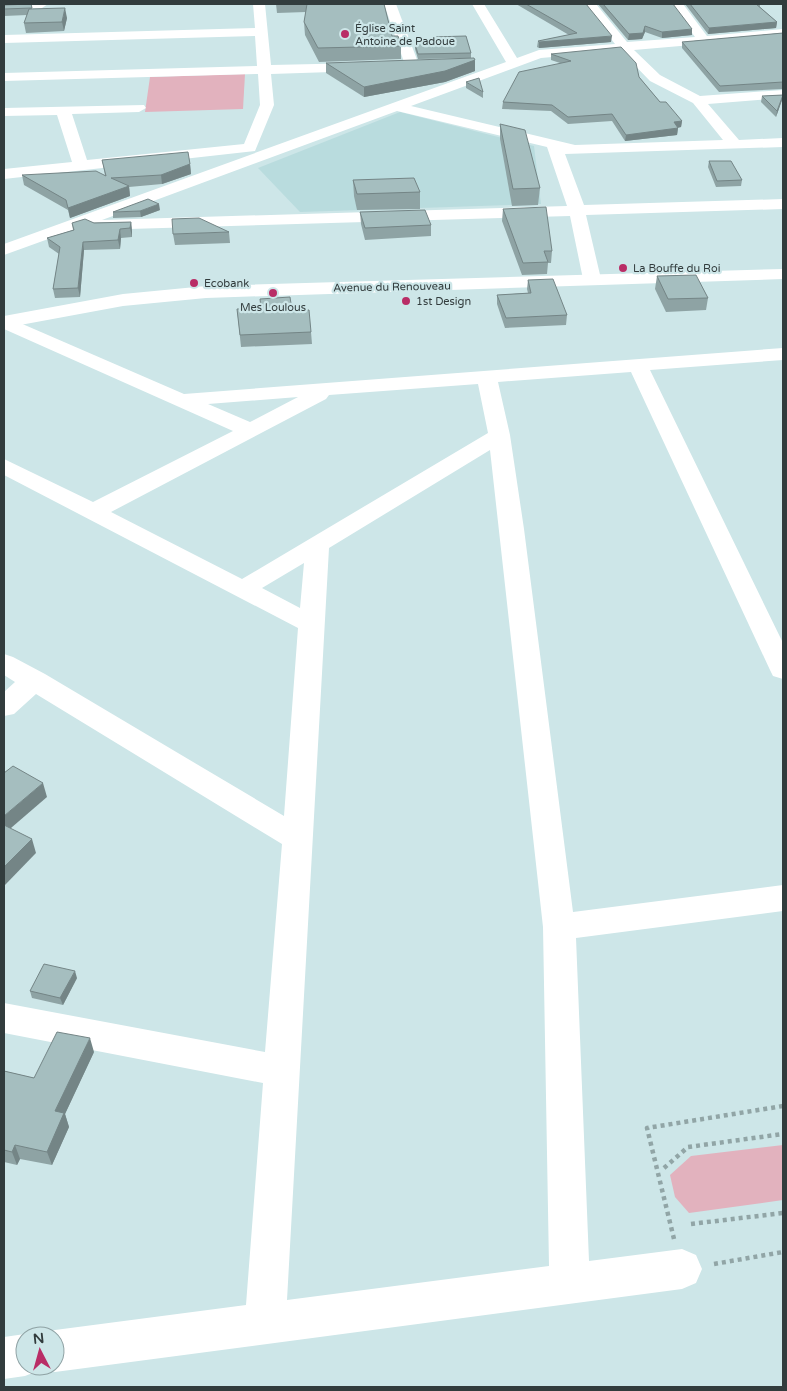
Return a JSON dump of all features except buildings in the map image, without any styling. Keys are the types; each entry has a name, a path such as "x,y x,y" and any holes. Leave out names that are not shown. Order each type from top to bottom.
{"street":[{"path":"4,6 42,4"},
{"path":"4,174 250,148 267,106 259,4"},
{"path":"390,4 407,66 430,65"},
{"path":"478,4 513,62"},
{"path":"590,4 625,48 655,78 698,100 734,144"},
{"path":"677,4 704,40"},
{"path":"4,39 262,32"},
{"path":"4,250 539,54 783,33"},
{"path":"476,64 513,62"},
{"path":"4,77 372,66"},
{"path":"698,100 783,94"},
{"path":"395,106 555,147 577,150 783,143"},
{"path":"4,112 139,108"},
{"path":"63,110 81,165"},
{"path":"555,147 577,210 592,279"},
{"path":"4,234 71,226 783,204"},
{"name":"Avenue du Renouveau","path":"4,322 123,300 206,292 783,274"},
{"path":"4,322 249,430"},
{"path":"184,400 783,354"},
{"path":"638,366 783,670"},
{"path":"487,377 499,435 559,927 570,1283"},
{"path":"92,512 332,389"},
{"path":"243,589 499,435"},
{"path":"4,466 311,624"},
{"path":"265,1324 316,546"},
{"path":"4,662 297,838"},
{"path":"4,707 35,680"},
{"path":"559,927 783,898"},
{"path":"4,1018 282,1071"},
{"path":"65,1350 682,1269"}],"path":[{"path":"783,1106 647,1128 682,1269 783,1252"},
{"path":"664,1168 688,1147 783,1134"},
{"path":"691,1224 783,1212"}],"shaded area":[{"path":"245,74 243,109 145,112 150,77"},
{"path":"400,112 534,146 541,204 300,212 258,168"},
{"path":"783,1145 783,1200 689,1213 675,1197 670,1175 691,1156"}],"place":[{"name":"Église Saint Antoine de Padoue","path":"345,34"},
{"name":"La Bouffe du Roi","path":"623,268"},
{"name":"Ecobank","path":"194,283"},
{"name":"Mes Loulous","path":"273,293"},
{"name":"1st Design","path":"406,301"}]}
